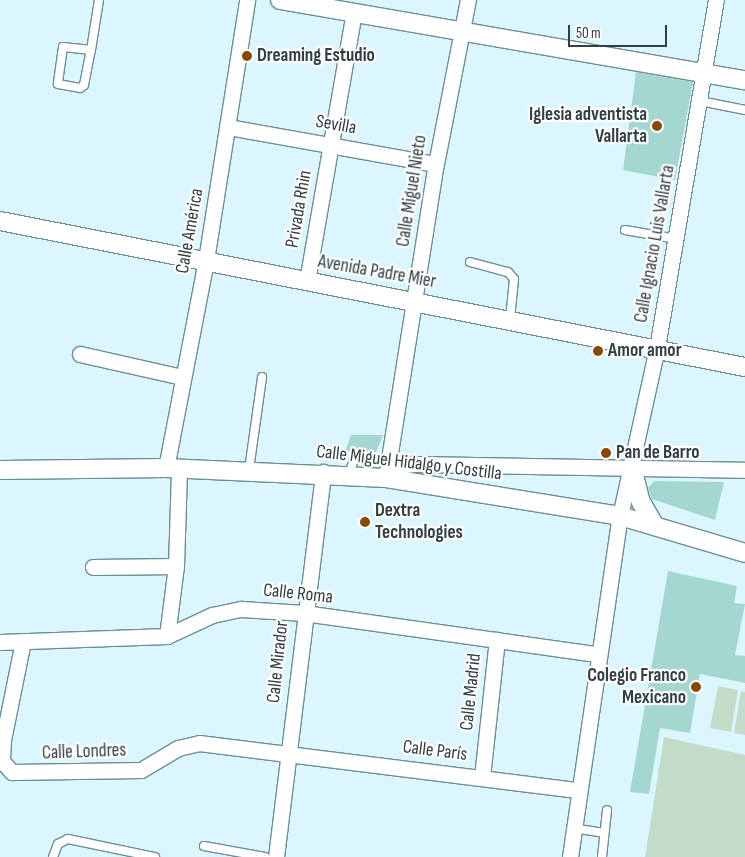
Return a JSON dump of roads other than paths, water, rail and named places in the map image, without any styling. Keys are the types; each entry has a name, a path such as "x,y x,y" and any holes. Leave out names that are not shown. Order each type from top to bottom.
{"street":[{"name":"Calle América","path":"167,636 176,566 172,468 182,377 206,260 247,0"},
{"path":"280,0 745,80"},
{"name":"Calle Miguel Nieto","path":"388,478 387,442 415,300 436,164 468,0"},
{"name":"Calle Ignacio Luis Vallarta","path":"570,857 577,790 596,654 620,516 657,348 677,239 716,0"},
{"name":"Privada Rhin","path":"307,281 354,12"},
{"name":"Sevilla","path":"228,127 436,164"},
{"name":"Avenida Padre Mier","path":"0,221 307,281 415,300 745,367"},
{"path":"80,354 182,377"},
{"path":"388,478 397,466 413,464 745,470"},
{"path":"632,467 641,502 655,526"},
{"name":"Calle Miguel Hidalgo y Costilla","path":"0,470 172,468 323,472 388,478 620,516 745,553"},
{"name":"Calle Mirador","path":"276,857 304,613 323,472"},
{"path":"93,567 176,566"},
{"name":"Calle Roma","path":"0,642 167,636 227,610 304,613 596,654"},
{"name":"Calle Madrid","path":"482,777 497,640"},
{"name":"Calle Londres","path":"23,641 4,740 2,761 12,772 141,770 178,748 199,743 288,752"},
{"name":"Calle París","path":"288,752 577,790"}],"lane":[{"path":"91,50 63,47 58,84 83,87 91,50 99,0"},
{"path":"700,101 745,110"},
{"path":"625,230 677,239"},
{"path":"470,262 508,272 514,279 510,319"},
{"path":"249,470 262,377"},
{"path":"349,474 356,454"},
{"path":"602,857 607,810"},
{"path":"573,828 604,833"},
{"path":"53,857 58,844 68,840 155,857"},
{"path":"204,846 265,857"}],"place":[{"name":"Dreaming Estudio","path":"247,56"},
{"name":"Iglesia adventista Vallarta","path":"657,126"},
{"name":"Amor amor","path":"598,351"},
{"name":"Pan de Barro","path":"606,453"},
{"name":"Dextra Technologies","path":"365,522"},
{"name":"Colegio Franco Mexicano","path":"696,687"}]}
